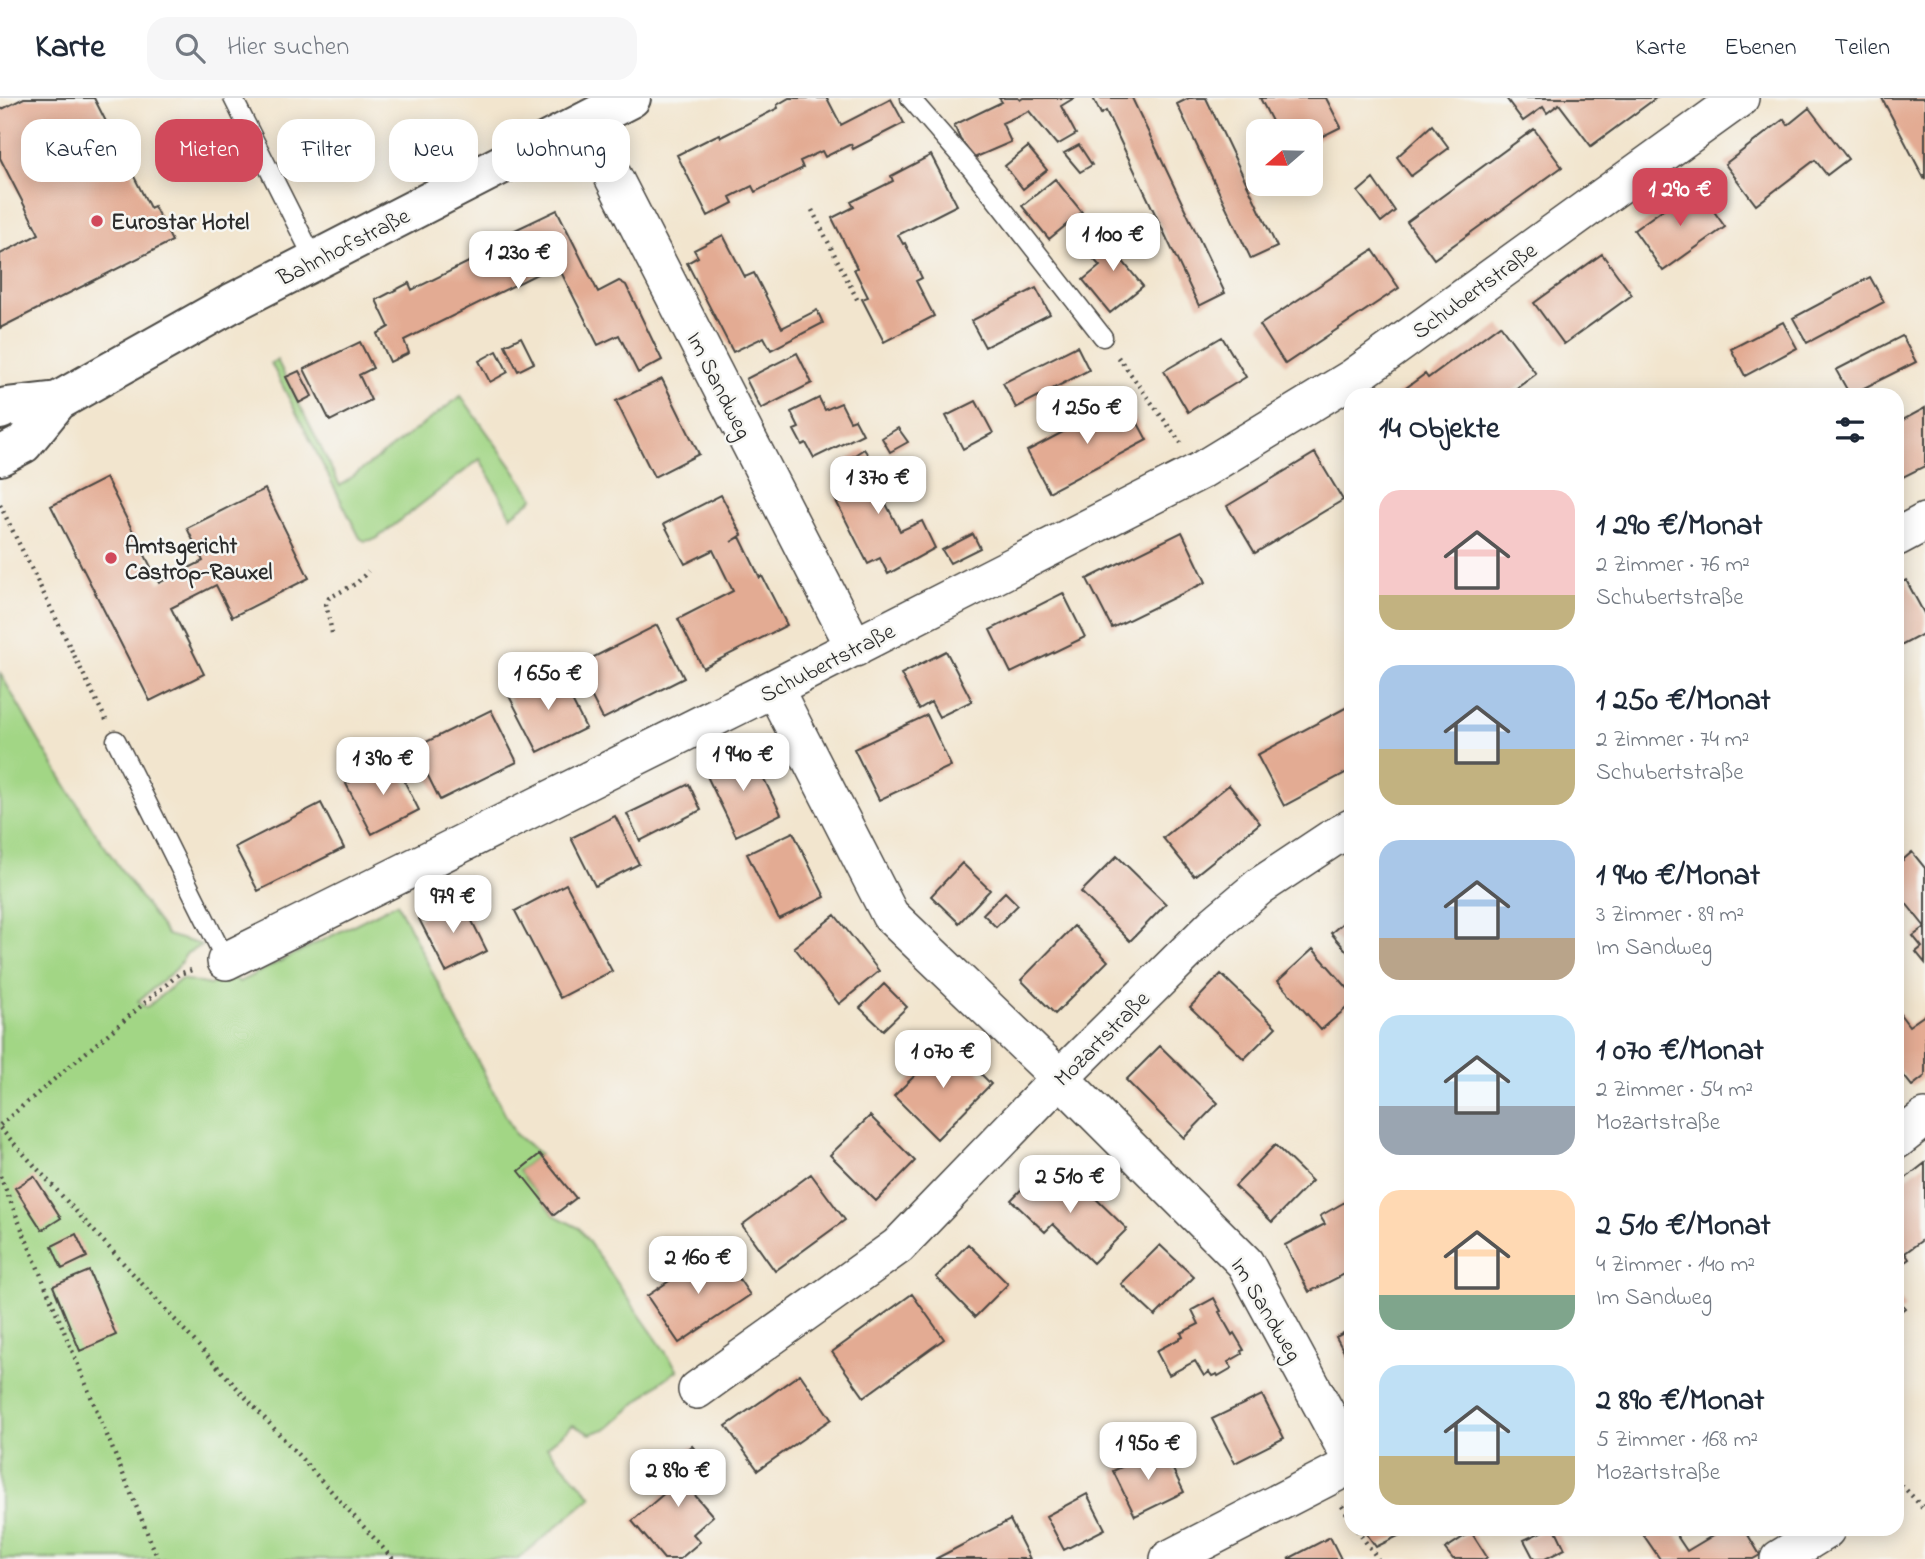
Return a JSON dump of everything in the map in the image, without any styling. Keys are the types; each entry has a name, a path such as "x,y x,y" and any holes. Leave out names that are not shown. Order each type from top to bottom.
{"main road":[{"name":"Bahnhofstraße","path":"591,119 631,98"},
{"name":"Bahnhofstraße","path":"0,456 23,444 58,401 232,303 492,170"},
{"name":"Bahnhofstraße","path":"0,410 58,401"}],"street":[{"name":"Schubertstraße","path":"226,961 855,648 1200,471 1354,377 1740,98"},
{"name":"Im Sandweg","path":"616,182 855,648"},
{"path":"1904,534 1925,523"},
{"name":"Im Sandweg","path":"774,688 890,915 1060,1078 1245,1263 1344,1446"},
{"name":"Mozartstraße","path":"696,1390 898,1246 1060,1078 1215,925 1260,886 1344,832"},
{"path":"1904,1134 1925,1118"},
{"path":"1169,1559 1344,1469"},
{"path":"1779,1559 1816,1536"}],"lane":[{"path":"233,98 315,261"},
{"path":"911,98 971,169 1102,337"},
{"path":"116,740 226,961"}],"path":[{"path":"811,210 858,302"},
{"path":"1102,337 1200,471"},
{"path":"0,505 116,740"},
{"path":"331,633 326,604 329,598 357,583 368,571"},
{"path":"226,961 179,974 0,1127 393,1559"},
{"path":"0,1176 158,1559"},
{"path":"1904,1488 1925,1510"},
{"path":"1361,1536 1378,1559"}],"green space":[{"path":"277,360 340,486 461,396 534,498 511,516 480,459 376,539 365,541 360,538 271,363"},
{"path":"0,673 94,831 167,935 202,945 187,953 176,969 138,1001 146,1008 181,979 210,985 228,975 239,982 397,903 515,1134 540,1154 519,1171 554,1215 579,1228 678,1370 608,1428 590,1434 573,1425 547,1447 592,1497 518,1559 0,1559"}],"building":[{"name":"Eurostar Hotel","path":"24,98 94,98 105,119 21,119 21,182 137,182 150,208 154,206 172,241 0,328 0,254 39,234 0,158 0,110"},
{"path":"789,98 827,98 841,125 891,99 904,123 853,149 851,144 825,157 822,151 800,161 803,168 755,192 752,186 730,197 733,203 708,216 677,155 715,136 720,134 721,137 778,108 777,105"},
{"path":"999,98 1074,98 1061,106 1076,134 1057,145 1029,111 1002,123 1011,142 974,158 960,139 954,125 1002,102"},
{"path":"1093,98 1132,98 1225,293 1199,306 1106,111 1101,114"},
{"path":"1189,98 1206,98 1246,182 1246,196 1253,196 1277,247 1251,259 1177,104"},
{"path":"1260,98 1326,98 1341,127 1323,136 1323,119 1271,119"},
{"path":"1506,98 1656,98 1591,146 1559,104 1547,113 1543,107 1523,121"},
{"path":"1882,98 1925,98 1925,180 1884,102"},
{"path":"1809,108 1848,159 1827,175 1815,160 1756,205 1725,164 1784,119 1788,125"},
{"path":"1432,125 1449,148 1411,176 1397,157"},
{"path":"1534,129 1562,167 1434,259 1407,222"},
{"path":"1079,145 1092,165 1080,172 1064,153"},
{"path":"1028,147 1047,170 1023,189 1005,166"},
{"path":"931,155 957,205 898,235 903,244 905,243 922,278 916,281 934,316 884,342 862,299 868,297 854,269 857,268 832,218 854,207 851,202 893,181 891,176"},
{"path":"1055,179 1082,212 1049,239 1022,206"},
{"path":"1373,179 1395,211 1381,222 1358,192"},
{"path":"1696,186 1725,227 1663,271 1634,230"},
{"path":"557,210 598,292 619,281 626,285 662,360 638,373 619,335 598,345 557,264 404,340 409,353 390,362 377,334 389,327 376,300 409,283 412,290 483,255 479,247"},
{"path":"1125,227 1134,238 1116,253 1143,286 1110,313 1083,280 1100,266 1090,255"},
{"path":"723,235 745,277 754,273 782,328 817,310 823,323 771,350 764,337 733,352 687,263 698,257 694,250"},
{"path":"1373,250 1399,288 1285,364 1260,325"},
{"path":"1602,254 1632,295 1564,344 1534,303"},
{"path":"1870,277 1884,302 1807,343 1793,318"},
{"path":"1036,288 1050,314 985,347 971,321"},
{"path":"1783,322 1797,348 1745,376 1731,349"},
{"path":"1500,325 1536,374 1517,388 1406,388 1425,374 1428,378"},
{"path":"1902,336 1916,362 1864,388 1846,388 1836,370"},
{"path":"521,337 534,363 518,371 505,345"},
{"path":"1222,337 1246,377 1188,412 1164,371"},
{"path":"360,342 373,368 359,375 371,400 330,421 304,369"},
{"path":"1077,346 1089,370 1016,408 1003,383"},
{"path":"497,351 508,372 490,382 479,361"},
{"path":"797,353 812,383 761,409 746,379"},
{"path":"299,371 312,396 299,403 286,377"},
{"path":"662,379 699,454 654,477 616,401"},
{"path":"819,398 825,410 841,403 850,421 855,419 863,434 814,458 806,443 802,445 794,430 799,428 791,412"},
{"path":"1125,399 1147,440 1049,492 1027,451"},
{"path":"976,401 993,433 963,449 946,416"},
{"path":"1925,408 1925,466 1904,476 1904,419"},
{"path":"898,428 908,442 890,452 882,438"},
{"path":"864,449 872,461 878,457 896,491 883,498 900,531 922,521 935,548 888,574 880,558 868,564 835,499 855,489 839,465"},
{"path":"1315,453 1343,500 1255,553 1227,506"},
{"path":"106,478 159,583 203,561 187,528 265,489 309,578 232,617 216,585 171,608 204,674 150,701 51,506"},
{"path":"721,495 742,535 731,542 740,537 787,625 703,668 678,619 733,591 713,550 685,564 664,524"},
{"path":"1182,532 1206,582 1112,628 1087,579"},
{"path":"973,534 980,548 950,563 942,550"},
{"path":"1906,580 1925,615 1925,633 1904,644"},
{"path":"1063,593 1085,637 1011,673 990,630"},
{"path":"657,625 684,678 603,719 576,666"},
{"path":"946,651 972,701 939,717 931,702 919,709 901,674"},
{"path":"557,671 586,728 538,752 509,696"},
{"path":"1344,709 1344,774 1284,806 1257,755"},
{"path":"491,710 517,762 440,800 414,748"},
{"path":"927,715 951,766 879,800 854,749"},
{"path":"750,750 781,814 736,836 705,772"},
{"path":"393,759 419,810 372,834 346,784"},
{"path":"689,784 701,810 640,841 627,814"},
{"path":"1229,785 1260,823 1194,876 1163,838"},
{"path":"321,803 344,848 258,891 235,847"},
{"path":"615,816 639,864 595,886 571,838"},
{"path":"793,832 825,897 779,919 747,854"},
{"path":"1912,852 1925,868 1925,927 1904,901 1904,859"},
{"path":"1117,856 1166,904 1130,941 1081,892"},
{"path":"962,863 990,890 959,923 931,896"},
{"path":"566,884 612,971 560,998 515,911"},
{"path":"1005,892 1018,905 996,927 983,914"},
{"path":"460,897 487,951 446,972 419,919"},
{"path":"835,915 879,971 839,1004 794,947"},
{"path":"1344,922 1344,948 1331,933"},
{"path":"1074,926 1108,961 1055,1014 1021,980"},
{"path":"1925,927 1925,963 1916,952 1922,947 1913,936"},
{"path":"1313,949 1344,984 1344,1010 1321,1030 1278,981"},
{"path":"1221,974 1276,1027 1244,1059 1190,1007"},
{"path":"884,984 907,1007 883,1030 860,1008"},
{"path":"1925,1015 1925,1076 1912,1086 1904,1076 1904,1019 1909,1026"},
{"path":"949,1042 991,1084 937,1139 894,1096"},
{"path":"1160,1046 1218,1103 1184,1138 1126,1080"},
{"path":"870,1116 915,1161 876,1201 830,1155"},
{"path":"1275,1145 1312,1181 1272,1222 1235,1186"},
{"path":"540,1154 576,1198 554,1215 519,1171"},
{"path":"1925,1163 1925,1238 1905,1253 1909,1259 1904,1263 1904,1180"},
{"path":"1042,1168 1076,1201 1087,1190 1127,1229 1093,1263 1053,1224 1045,1232 1011,1200"},
{"path":"811,1174 845,1220 775,1271 742,1225"},
{"path":"34,1176 61,1218 42,1230 15,1188"},
{"path":"1344,1203 1344,1274 1309,1292 1285,1245 1325,1224 1320,1216"},
{"path":"76,1234 87,1257 62,1269 52,1246"},
{"path":"968,1244 1008,1284 975,1317 936,1277"},
{"path":"1160,1245 1194,1277 1155,1316 1121,1284"},
{"path":"718,1248 750,1295 679,1343 647,1296"},
{"path":"89,1271 116,1335 80,1351 53,1286"},
{"path":"912,1294 944,1339 864,1397 832,1352"},
{"path":"1214,1298 1232,1335 1234,1333 1244,1350 1241,1351 1242,1354 1228,1362 1232,1368 1218,1376 1212,1376 1209,1372 1204,1376 1195,1361 1169,1375 1156,1351 1183,1337 1181,1333 1199,1324 1192,1310"},
{"path":"1344,1333 1344,1352 1336,1337"},
{"path":"800,1374 831,1419 758,1470 726,1426"},
{"path":"1262,1395 1284,1438 1235,1463 1212,1419"},
{"path":"692,1446 715,1474 693,1493 713,1516 693,1534 700,1542 680,1559 664,1559 632,1521 680,1480 668,1466"},
{"path":"1162,1447 1184,1492 1135,1516 1113,1471"},
{"path":"1087,1494 1105,1529 1064,1550 1046,1516"},
{"path":"1010,1520 1030,1559 935,1559 945,1554"},
{"path":"1368,1536 1398,1536 1376,1547"},
{"path":"1465,1536 1474,1536 1487,1557 1453,1559 1445,1549"},
{"path":"1532,1536 1559,1536 1565,1549 1545,1559 1534,1559 1524,1540"},
{"path":"1644,1536 1677,1536 1687,1551 1712,1536 1749,1536 1760,1555 1753,1559 1660,1559"},
{"path":"1330,1537 1341,1559 1288,1559"}],"place":[{"name":"Eurostar Hotel","path":"97,221"},
{"name":"Amtsgericht Castrop-Rauxel","path":"111,558"}]}
